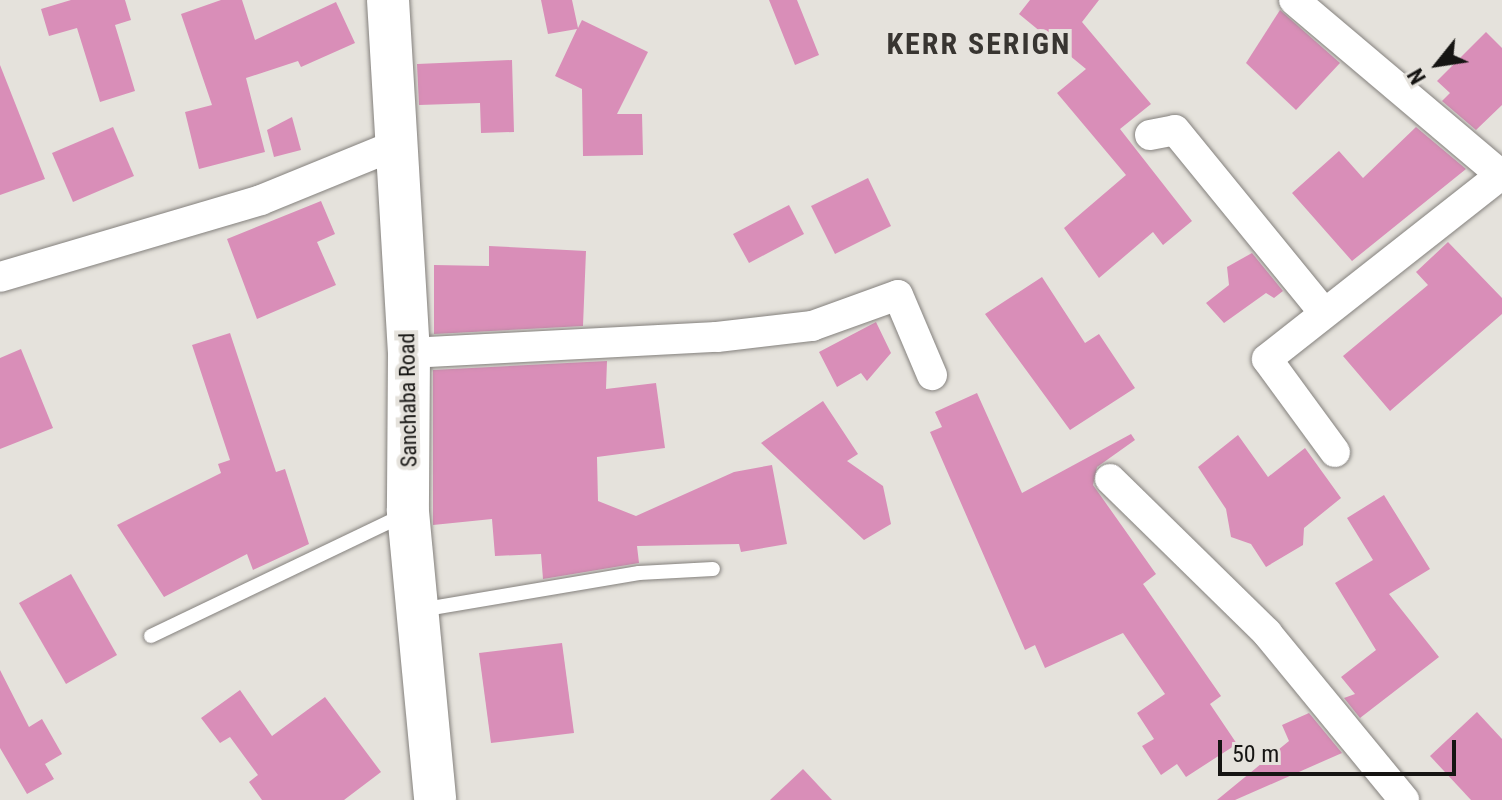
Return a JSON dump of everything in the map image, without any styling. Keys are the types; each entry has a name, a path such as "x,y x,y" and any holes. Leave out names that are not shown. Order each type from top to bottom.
{"street":[{"name":"Sanchaba Road","path":"388,0 409,353 408,512 435,800"},
{"path":"1294,0 1501,176 1267,359 1335,452"},
{"path":"1150,135 1175,130 1324,313"},
{"path":"0,277 261,200 398,144"},
{"path":"409,353 717,337 812,326 898,295 932,375"},
{"path":"1110,479 1267,633 1404,800"}],"lane":[{"path":"151,636 408,512"},
{"path":"418,610 639,573 713,569"}],"building":[{"path":"71,0 125,0 131,20 115,25 135,91 100,102 77,28 49,36 41,9"},
{"path":"221,0 242,0 255,40 336,2 355,43 301,67 298,61 246,78 265,152 199,169 185,112 212,105 181,14"},
{"path":"541,0 572,0 578,28 582,20 648,52 617,114 642,114 643,155 583,156 582,89 555,76 577,29 548,34"},
{"path":"769,0 797,0 819,55 795,65"},
{"path":"1030,0 1099,0 1082,22 1151,104 1120,129 1192,221 1163,245 1153,232 1099,278 1064,228 1126,175 1057,93 1086,69 1019,14"},
{"path":"1280,10 1340,63 1296,110 1246,63"},
{"path":"1486,32 1502,48 1502,105 1476,130 1442,101 1450,93 1437,81"},
{"path":"512,60 514,132 481,133 480,103 419,105 417,64"},
{"path":"0,65 45,179 0,195"},
{"path":"292,117 301,150 274,157 267,130"},
{"path":"113,127 134,176 73,202 52,153"},
{"path":"1416,127 1466,169 1352,261 1292,193 1339,151 1363,178"},
{"path":"868,178 891,226 835,254 811,206"},
{"path":"321,201 335,234 317,242 336,285 257,319 227,239"},
{"path":"789,205 804,234 749,263 733,234"},
{"path":"1448,242 1502,298 1502,314 1390,411 1343,356 1428,285 1416,272"},
{"path":"489,246 586,251 583,326 434,334 434,265 489,266"},
{"path":"1252,253 1283,291 1274,298 1266,293 1224,323 1206,303 1229,285 1227,267"},
{"path":"1042,277 1085,343 1099,334 1135,388 1070,430 985,314"},
{"path":"876,322 891,353 867,381 861,373 837,387 819,352"},
{"path":"230,333 276,472 285,469 309,544 253,570 247,554 164,597 117,525 221,473 218,464 230,460 192,345"},
{"path":"21,349 53,428 0,449 0,358"},
{"path":"607,361 606,389 656,383 665,448 597,457 598,501 636,516 734,472 772,465 787,544 741,552 739,544 637,546 639,563 543,579 541,554 495,556 492,519 433,525 433,370"},
{"path":"977,393 1022,493 1131,434 1135,440 1097,467 1093,485 1156,574 1143,584 1221,696 1210,704 1237,744 1186,777 1177,764 1161,775 1142,746 1154,739 1137,713 1165,694 1123,633 1045,668 1035,645 1025,650 930,432 942,427 935,412"},
{"path":"823,401 858,454 847,461 883,486 891,524 864,540 761,443"},
{"path":"1238,435 1268,477 1305,448 1341,498 1304,528 1303,545 1266,567 1251,544 1231,537 1226,509 1198,467"},
{"path":"1384,495 1430,569 1389,594 1439,657 1360,718 1344,698 1355,694 1341,677 1376,650 1335,583 1373,560 1347,518"},
{"path":"71,574 117,655 66,684 19,603"},
{"path":"562,643 574,733 491,743 479,653"},
{"path":"0,670 29,727 42,719 62,754 45,764 54,779 27,794 0,748"},
{"path":"240,690 272,736 325,697 381,772 344,800 262,800 249,782 258,775 230,737 220,743 201,718"},
{"path":"1477,712 1502,739 1502,800 1471,800 1430,756"},
{"path":"1309,713 1342,753 1235,800 1217,800 1289,741 1282,725"},
{"path":"803,769 832,800 770,800"}],"district":[{"name":"KERR SERIGN","path":"979,44"}]}
